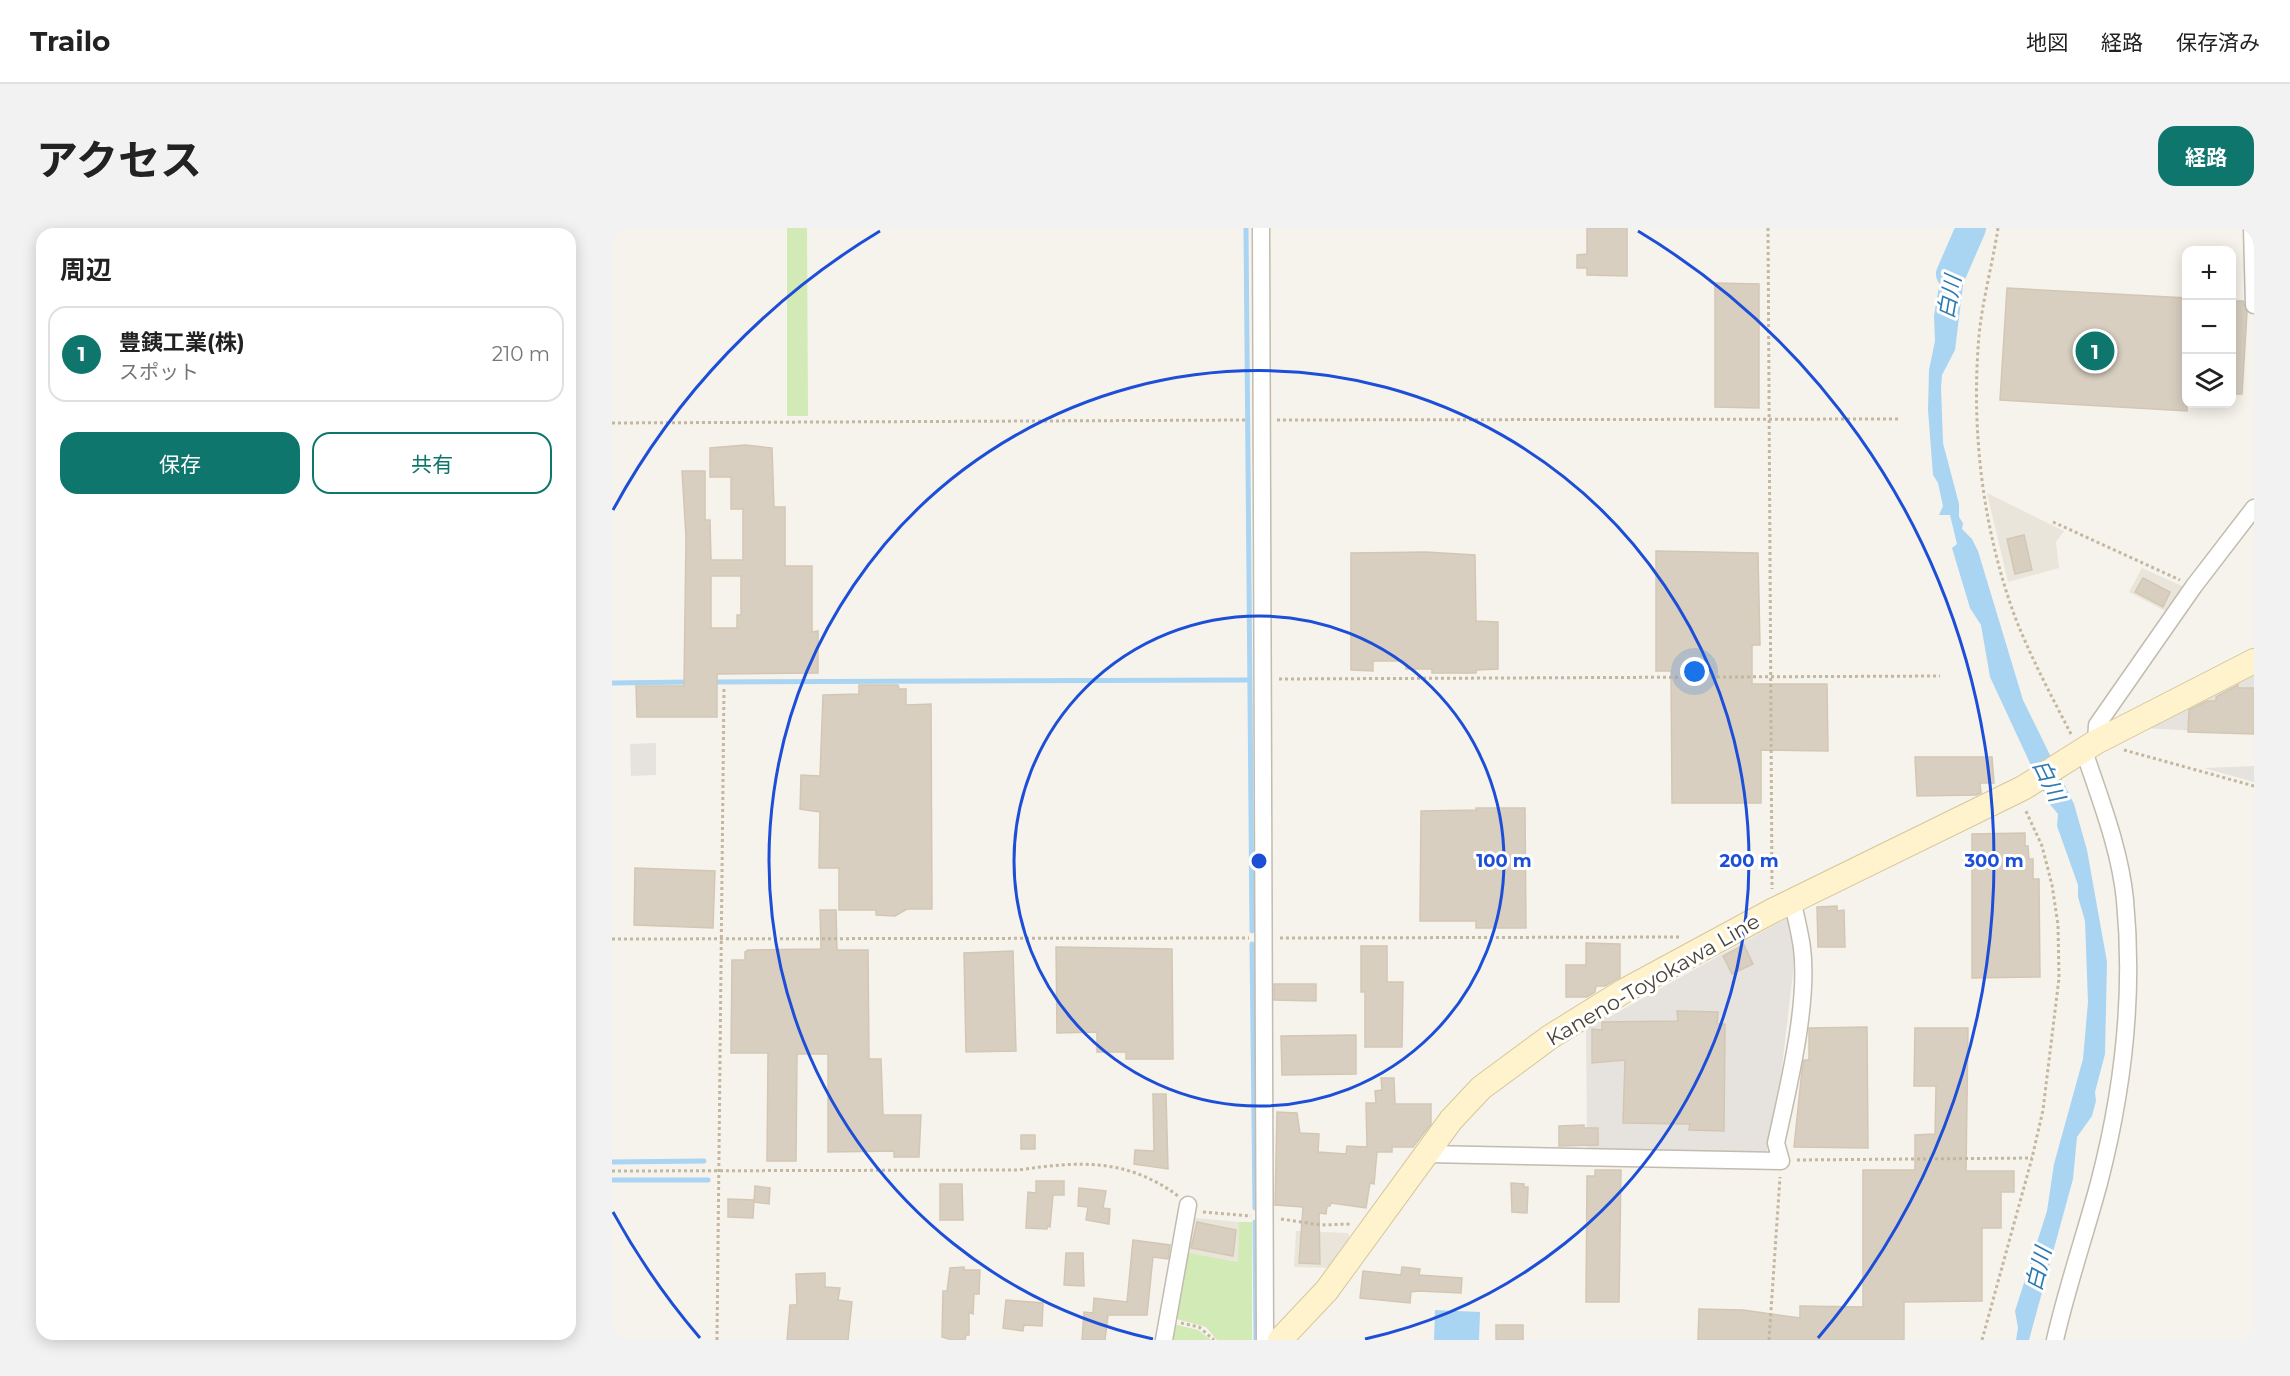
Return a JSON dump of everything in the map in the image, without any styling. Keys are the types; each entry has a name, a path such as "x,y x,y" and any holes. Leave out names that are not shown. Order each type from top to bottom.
{"main road":[{"path":"2020,790 2084,750 2254,661"},
{"name":"Kaneno-Toyokawa Line","path":"1280,1340 1327,1290 1451,1120 1481,1088 1550,1037 1624,991 1783,907 2020,790"}],"street":[{"path":"1261,228 1265,1340"},
{"path":"2252,228 2254,304"},
{"path":"2055,1340 2099,1181 2112,1123 2128,997 2125,897 2114,843 2084,750 2097,725 2194,586 2254,508"},
{"path":"1426,1154 1780,1161 1776,1143 1797,1036 1802,975 1802,949 1783,907"},
{"path":"1164,1340 1188,1205"}],"path":[{"path":"1768,228 1770,679 1783,907"},
{"path":"1998,228 1978,350 1977,416 1983,493 2003,581 2016,618 2044,682 2074,740 2084,750 2254,786"},
{"path":"612,423 1898,418"},
{"path":"2053,522 2194,586"},
{"path":"1262,679 1770,679 1940,676"},
{"path":"717,1340 721,1170 724,687"},
{"path":"1982,1340 2032,1158 2054,1030 2059,978 2058,925 2052,885 2042,846 2020,790"},
{"path":"612,939 1689,938"},
{"path":"1769,1340 1780,1161 2032,1158"},
{"path":"612,1172 1019,1170 1066,1163 1097,1164 1132,1170 1158,1181 1188,1205"},
{"path":"1168,1320 1199,1327 1214,1340"}],"shaded area":[{"path":"1987,493 2064,531 2056,542 2059,568 2008,582"},
{"path":"2142,568 2184,587 2167,612 2129,592"},
{"path":"2254,665 2254,734 2142,728"},
{"path":"656,743 656,775 631,776 630,744"},
{"path":"2254,766 2254,782 2204,768"},
{"path":"1787,918 1794,954 1793,973 1779,1092 1767,1151 1587,1153 1586,1027 1609,1017"},
{"path":"1197,1218 1239,1222 1238,1262 1184,1252 1190,1221"},
{"path":"1296,1231 1348,1233 1351,1243 1332,1268 1294,1267"}],"green space":[{"path":"787,228 807,228 808,416 787,416"},
{"path":"1239,1222 1252,1222 1252,1340 1217,1340 1206,1327 1173,1318 1184,1252 1238,1262"},
{"path":"1173,1324 1198,1330 1211,1340 1170,1340"}],"water":[{"path":"1975,235 1966,261 1955,350 1942,375 1943,443 1959,504 1962,529 1972,539 1978,551 2023,700 2074,804 2087,850 2107,962 2105,1054 2095,1092 2096,1101 2092,1116 2077,1137 2073,1179 2029,1340 2016,1340 2018,1328 2015,1311 2047,1211 2054,1164 2083,1059 2088,1002 2085,921 2078,897 2078,885 2057,826 2058,814 2048,802 1990,677 1981,625 1970,608 1952,548 1957,544 1950,515 1939,515 1943,506 1938,483 1933,475 1928,410 1929,370 1935,341 1934,316 1943,262 1959,242"},
{"path":"1435,1310 1480,1312 1479,1340 1434,1340"}],"building":[{"path":"1587,228 1627,228 1627,276 1587,275 1587,268 1577,268 1577,255 1587,254"},
{"path":"1715,283 1759,284 1759,408 1715,407"},
{"path":"2007,288 2182,298 2182,408 2187,408 2187,411 2000,400"},
{"path":"2236,301 2243,301 2247,312 2242,394 2236,394"},
{"path":"745,445 772,448 774,507 785,507 785,566 812,566 812,632 818,631 818,673 717,674 717,717 637,717 636,686 684,686 686,537 682,471 705,471 705,520 710,520 711,560 743,560 743,509 731,509 731,477 710,477 710,448","holes":["711,576 741,576 741,615 737,615 737,628 711,628"]},
{"path":"2024,535 2032,570 2015,574 2007,539"},
{"path":"1656,551 1758,553 1760,645 1752,645 1752,684 1827,684 1828,751 1761,750 1761,803 1672,803 1671,671 1656,671"},
{"path":"1426,552 1475,555 1476,621 1498,622 1498,669 1476,670 1476,673 1432,673 1432,669 1406,669 1406,661 1373,661 1373,671 1351,670 1351,553"},
{"path":"2143,578 2170,592 2163,607 2135,592"},
{"path":"859,685 898,685 899,689 906,689 906,705 931,704 932,909 907,909 895,916 876,915 876,910 839,910 839,868 819,868 820,812 800,809 801,775 820,776 823,695 859,694"},
{"path":"2238,685 2238,688 2254,688 2254,734 2188,732 2189,710 2207,701 2216,701 2216,697"},
{"path":"1915,757 1992,757 1994,783 1980,783 1981,793 1976,795 1917,796"},
{"path":"1476,808 1525,808 1526,928 1476,928 1476,921 1420,921 1421,811 1476,810"},
{"path":"2025,833 2025,846 2028,846 2029,859 2033,859 2033,879 2039,879 2040,977 1972,978 1972,834"},
{"path":"635,868 715,871 713,928 634,925"},
{"path":"1837,906 1837,911 1844,910 1845,947 1818,947 1817,907"},
{"path":"820,910 836,910 837,950 868,950 869,1059 881,1059 883,1115 921,1115 919,1157 894,1157 894,1151 828,1152 828,1054 797,1054 796,1161 767,1161 768,1053 731,1053 732,960 745,960 745,952 748,950 821,949"},
{"path":"1586,943 1620,944 1620,977 1605,986 1596,986 1595,992 1587,997 1566,997 1566,965 1586,965"},
{"path":"1744,945 1753,964 1732,974 1723,956"},
{"path":"1361,946 1387,946 1387,982 1403,982 1402,1047 1365,1047 1365,992 1361,992"},
{"path":"1056,947 1172,949 1173,1059 1126,1059 1126,1052 1097,1052 1097,1032 1057,1033"},
{"path":"1013,951 1016,1051 966,1052 964,953"},
{"path":"1274,984 1316,984 1316,1001 1274,1000"},
{"path":"1677,1011 1718,1012 1717,1024 1725,1024 1724,1131 1689,1130 1690,1124 1623,1123 1625,1060 1592,1063 1592,1029 1602,1030 1602,1022 1678,1021"},
{"path":"1867,1027 1868,1148 1794,1147 1802,1070 1804,1060 1809,1060 1809,1028"},
{"path":"1915,1028 1968,1028 1966,1171 2014,1171 2014,1192 2001,1192 2001,1228 1982,1228 1982,1301 1904,1302 1904,1340 1698,1340 1699,1309 1743,1310 1800,1318 1800,1306 1863,1307 1863,1170 1915,1170 1915,1135 1935,1134 1936,1086 1914,1086"},
{"path":"1356,1035 1356,1074 1282,1075 1281,1036"},
{"path":"1381,1078 1394,1078 1395,1104 1431,1104 1431,1124 1413,1147 1392,1147 1392,1152 1377,1152 1374,1184 1370,1183 1366,1208 1331,1203 1327,1206 1326,1214 1319,1213 1320,1264 1299,1263 1303,1207 1275,1205 1277,1112 1297,1113 1300,1133 1319,1134 1318,1152 1346,1154 1347,1146 1367,1147 1366,1103 1376,1103 1375,1091 1382,1090"},
{"path":"1153,1094 1166,1094 1168,1169 1134,1164 1135,1150 1154,1151"},
{"path":"1584,1125 1584,1128 1598,1128 1598,1145 1559,1146 1559,1126"},
{"path":"1021,1135 1035,1135 1035,1149 1021,1149"},
{"path":"1595,1170 1621,1170 1619,1302 1586,1302 1587,1176 1595,1176"},
{"path":"1036,1181 1064,1181 1064,1195 1053,1195 1050,1227 1047,1226 1047,1229 1026,1228 1028,1192 1036,1193"},
{"path":"1511,1183 1524,1184 1524,1187 1528,1187 1527,1213 1512,1212"},
{"path":"940,1184 962,1184 963,1220 940,1220"},
{"path":"755,1186 770,1188 769,1204 754,1202"},
{"path":"1079,1188 1106,1191 1103,1208 1110,1209 1109,1224 1086,1220 1088,1207 1078,1206"},
{"path":"728,1199 754,1200 753,1218 728,1217"},
{"path":"1197,1222 1236,1230 1233,1256 1191,1248"},
{"path":"1133,1240 1170,1245 1168,1259 1153,1257 1147,1315 1108,1315 1105,1340 1082,1340 1084,1312 1093,1313 1094,1298 1127,1302"},
{"path":"1066,1253 1083,1253 1084,1286 1064,1285"},
{"path":"964,1267 964,1270 980,1270 979,1294 974,1294 973,1314 969,1312 969,1335 966,1335 965,1340 952,1340 942,1337 943,1291 947,1291 950,1268"},
{"path":"1402,1267 1420,1269 1419,1275 1462,1278 1461,1293 1411,1292 1410,1303 1360,1298 1363,1271 1401,1275"},
{"path":"825,1273 825,1287 840,1288 838,1300 852,1302 848,1340 787,1340 790,1305 797,1305 796,1274"},
{"path":"1006,1300 1043,1303 1042,1326 1024,1325 1023,1331 1003,1328"},
{"path":"1496,1325 1523,1325 1523,1340 1496,1340"}],"waterway":[{"path":"1246,228 1252,931"},
{"name":"白川","path":"1951,274 1971,228"},
{"path":"713,682 1250,680"},
{"path":"612,683 691,682"},
{"path":"1252,944 1255,1208"},
{"path":"612,1162 704,1161"},
{"path":"612,1180 708,1180"},
{"path":"1255,1222 1256,1340"}],"place":[{"name":"豊銕工業(株)","path":"2095,351"}]}
